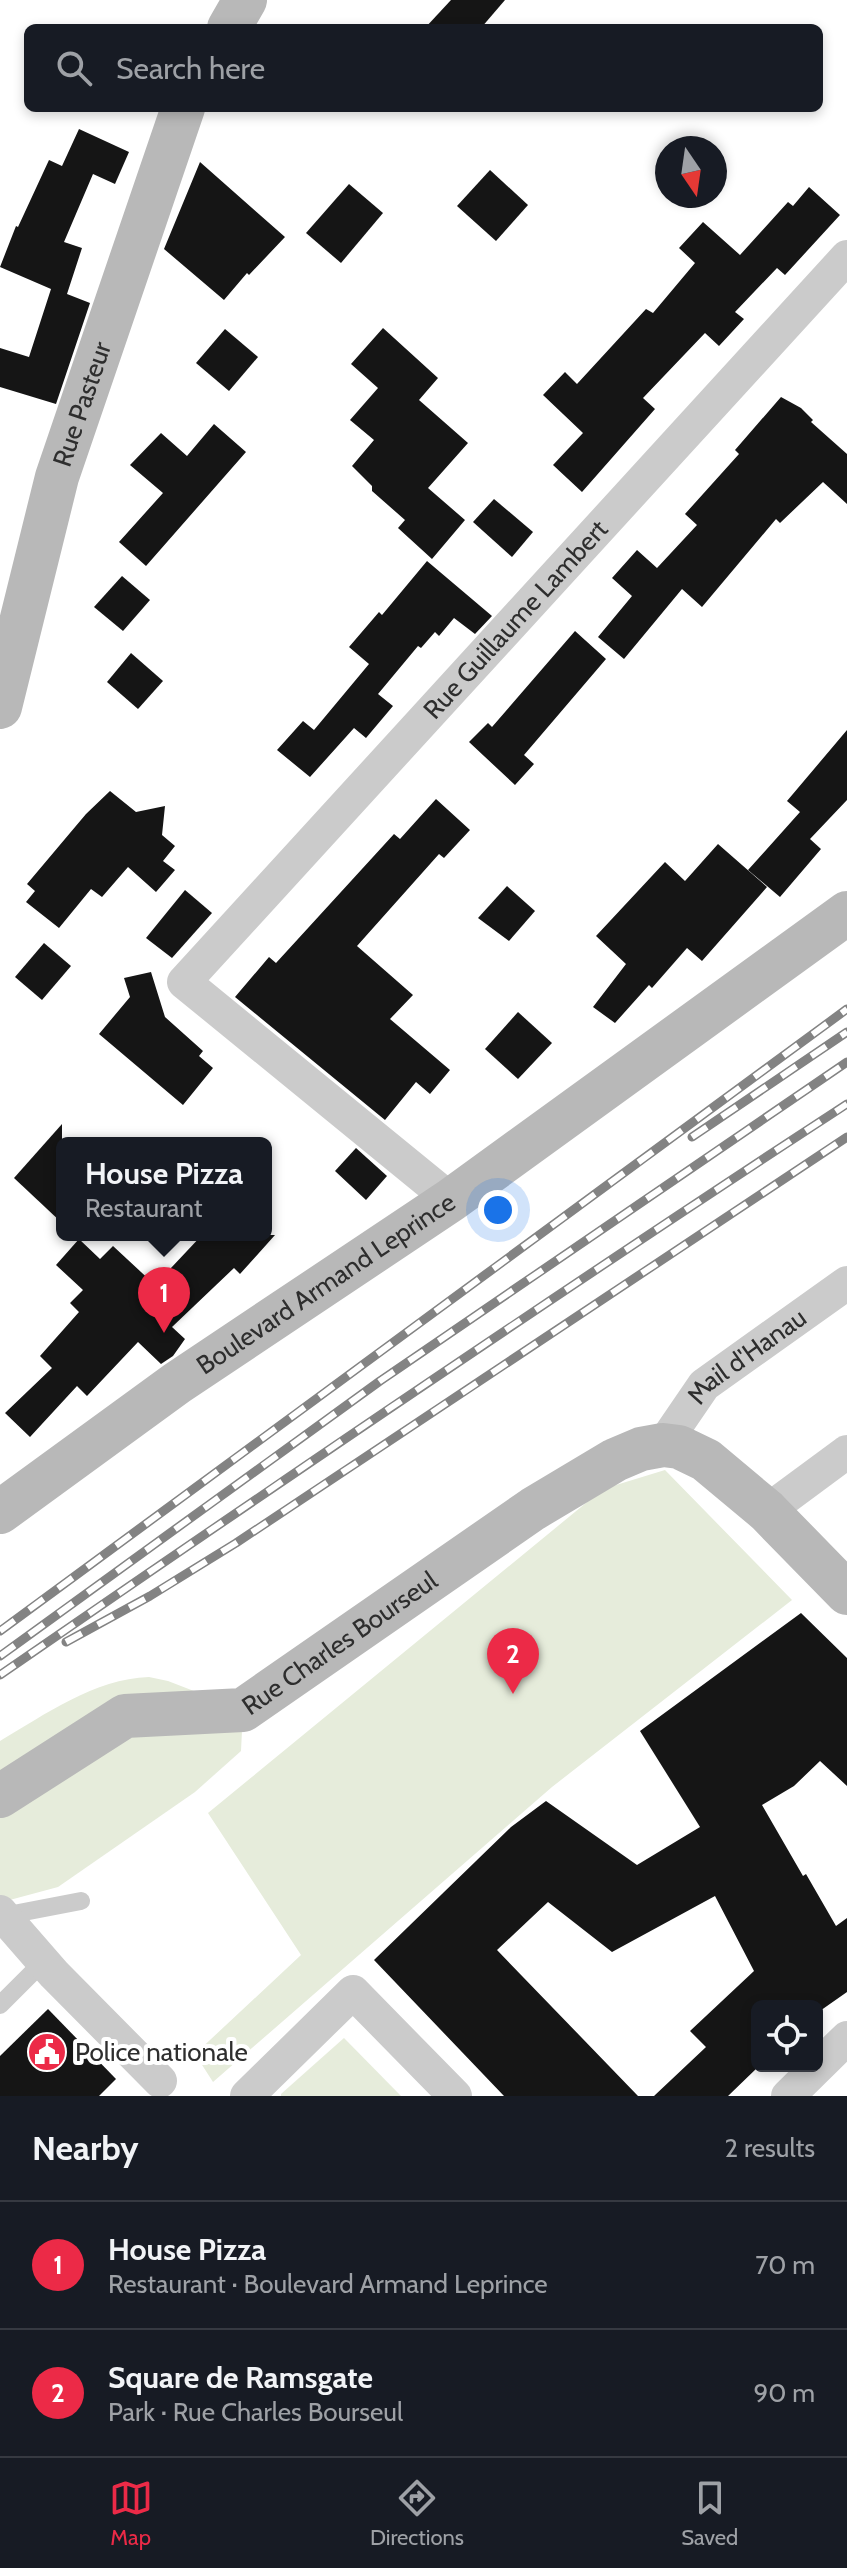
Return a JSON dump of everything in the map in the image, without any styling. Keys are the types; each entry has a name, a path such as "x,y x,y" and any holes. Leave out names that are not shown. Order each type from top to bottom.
{"street":[{"path":"231,24 245,0"},
{"name":"Rue Pasteur","path":"0,707 57,477 182,112"},
{"name":"Rue Guillaume Lambert","path":"451,1200 184,982 847,257"},
{"name":"Boulevard Armand Leprince","path":"0,1512 177,1383 451,1200 847,913"},
{"name":"Mail d'Hanau","path":"663,1445 704,1385 847,1283"},
{"path":"663,1445 679,1447 706,1460 767,1511 847,1593"},
{"name":"Rue Charles Bourseul","path":"0,1796 125,1716 243,1710 533,1509 615,1460 641,1449 663,1445"},
{"path":"767,1511 847,1452"},
{"path":"2,1914 43,1962 167,2088"},
{"path":"247,2096 353,1992 455,2096"},
{"path":"788,2096 843,2050"}],"lane":[{"path":"2,1914 81,1901"},
{"path":"0,2005 43,1962"}],"green space":[{"path":"665,1470 792,1600 552,1787 213,2082 195,2054 301,1955 208,1813 603,1489"},
{"path":"149,1677 168,1681 243,1710 241,1751 195,1792 58,1887 6,1901 0,1896 0,1741 90,1691 129,1679"},
{"path":"344,2038 401,2096 281,2096 281,2094"}],"building":[{"path":"451,0 505,0 484,24 429,24"},
{"path":"79,129 129,152 115,184 93,174 64,242 82,248 67,294 90,303 56,404 0,387 0,348 29,357 51,289 0,267 16,226 49,160 62,166"},
{"path":"200,162 285,237 224,300 164,249"},
{"path":"490,170 528,205 496,241 457,206"},
{"path":"349,184 383,213 341,263 306,233"},
{"path":"809,187 840,215 785,275 777,268 735,312 744,319 719,346 705,333 643,398 655,409 582,492 553,465 583,433 543,395 565,372 577,384 646,309 653,313 695,263 679,248 703,222 740,255 788,202 793,206"},
{"path":"383,328 438,378 419,400 468,443 428,488 465,520 432,559 398,528 405,520 372,491 372,486 352,466 374,440 350,420 378,388 351,364"},
{"path":"225,329 258,357 229,391 196,363"},
{"path":"781,397 801,408 813,420 811,422 847,454 847,504 823,482 780,523 776,519 702,607 682,589 624,659 598,637 632,596 612,578 637,550 657,568 697,525 685,514 739,454 735,450"},
{"path":"214,424 246,452 146,566 119,542 163,493 130,465 161,433 187,456"},
{"path":"494,499 533,532 512,557 473,522"},
{"path":"427,561 492,616 475,634 454,618 439,636 435,632 421,648 418,646 378,694 393,706 366,738 354,728 310,777 277,750 303,721 314,730 369,664 349,647 379,612 382,615"},
{"path":"122,576 150,600 123,631 94,607"},
{"path":"575,631 606,659 524,755 534,764 515,785 469,742 488,723 492,727"},
{"path":"131,653 163,681 138,709 107,682"},
{"path":"847,730 847,800 810,839 821,849 780,897 748,870 800,812 787,801"},
{"path":"110,791 136,812 165,806 162,835 175,846 163,861 175,870 156,892 128,867 102,897 91,889 59,928 26,902 35,891 27,884 86,814"},
{"path":"436,799 470,830 444,858 439,854 357,946 413,995 390,1019 450,1070 430,1094 416,1082 385,1120 235,997 269,957 276,963 394,834 400,839"},
{"path":"718,844 767,887 702,961 687,948 652,988 649,985 615,1023 593,1007 626,964 596,936 665,862 685,881"},
{"path":"507,886 535,911 509,941 478,918"},
{"path":"185,890 212,913 172,958 146,938"},
{"path":"44,943 71,966 42,1000 15,977"},
{"path":"151,972 165,1017 203,1051 199,1056 213,1068 183,1105 99,1034 130,997 124,978"},
{"path":"518,1012 552,1043 518,1079 485,1049"},
{"path":"62,1124 62,1137 56,1137 56,1217 14,1178"},
{"path":"356,1148 387,1176 366,1200 335,1171"},
{"path":"77,1241 100,1259 113,1246 155,1285 196,1241 270,1241 240,1274 234,1268 172,1327 185,1339 173,1356 161,1364 138,1342 87,1396 77,1386 30,1437 5,1413 52,1368 40,1356 79,1312 70,1303 83,1290 56,1265"},
{"path":"801,1613 847,1658 847,1786 820,1761 794,1786 762,1805 836,1926 847,1918 847,1992 823,2009 823,2000 751,2000 753,2072 728,2096 654,2096 706,2047 690,2031 754,1971 715,1896 612,1952 548,1902 497,1950 638,2096 504,2096 374,1960 511,1827 546,1801 637,1865 700,1827 640,1731"},
{"name":"Police nationale","path":"48,2009 116,2079 99,2096 0,2096 0,2056"}],"railway":[{"path":"0,1631 847,1009"},
{"path":"692,1137 847,1032"},
{"path":"0,1656 380,1381 847,1062"},
{"path":"0,1675 422,1387 847,1104"},
{"path":"66,1642 150,1596 236,1543 847,1137"}],"place":[{"name":"House Pizza","path":"164,1333"},
{"name":"Square de Ramsgate","path":"513,1694"},
{"name":"Police nationale","path":"47,2052"}]}
